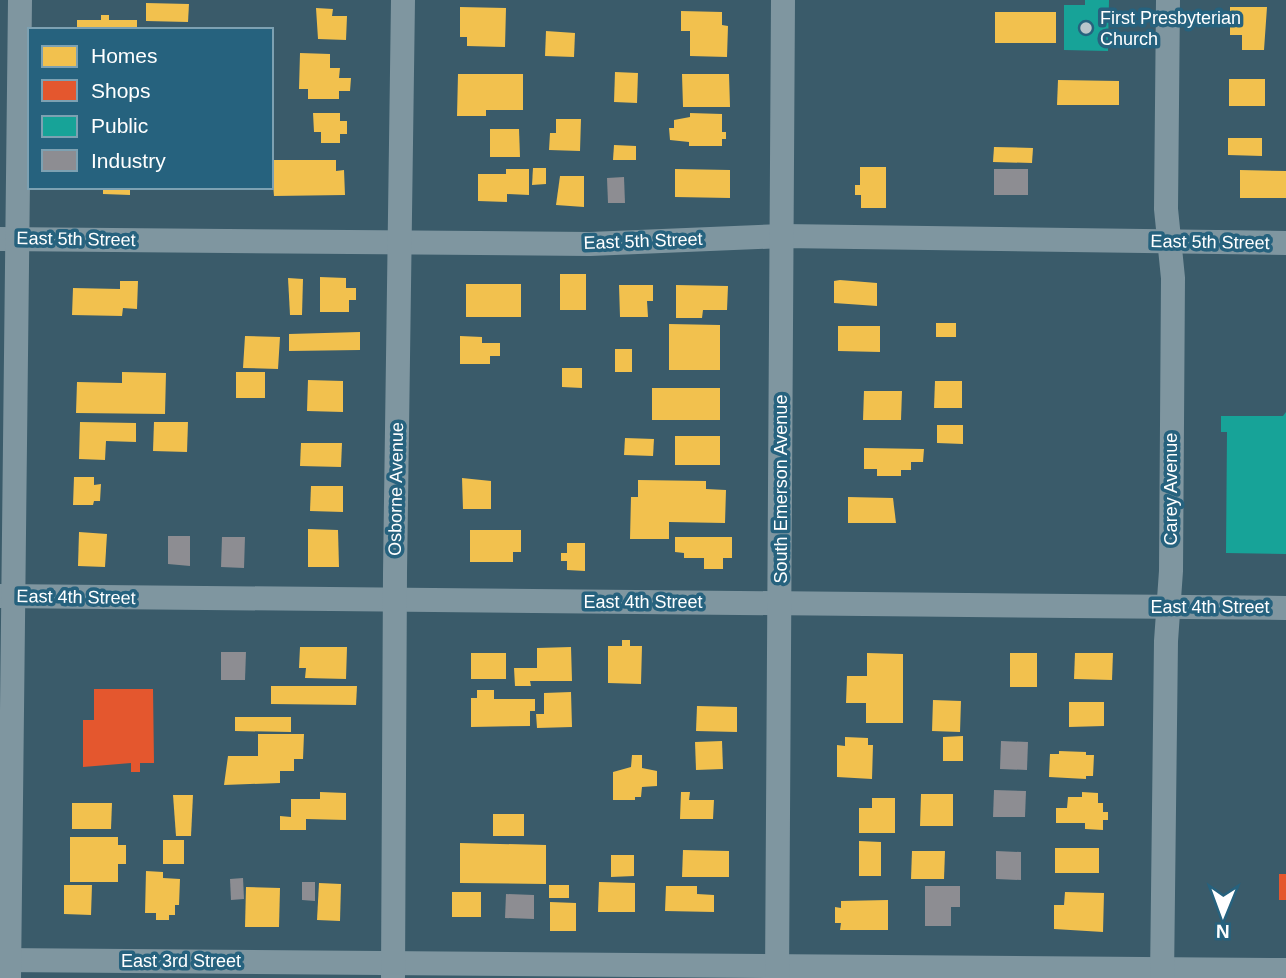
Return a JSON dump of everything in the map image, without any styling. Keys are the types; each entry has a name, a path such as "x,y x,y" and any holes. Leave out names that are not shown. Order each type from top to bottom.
{"street":[{"path":"6,966 9,239 20,0"},
{"name":"Osborne Avenue","path":"393,971 403,0"},
{"name":"South Emerson Avenue","path":"777,972 783,0"},
{"name":"Carey Avenue","path":"1162,974 1174,278 1169,242 1168,0"},
{"name":"East 5th Street","path":"9,239 590,243 783,236 1286,243"},
{"name":"East 4th Street","path":"7,596 1286,608"},
{"name":"East 3rd Street","path":"6,966 393,971 1162,974 1286,970"}],"building: Homes":[{"path":"146,3 189,4 188,22 146,21"},
{"path":"460,7 506,8 505,47 467,46 467,37 460,37"},
{"path":"1230,7 1267,7 1264,50 1242,50 1242,35 1230,35"},
{"path":"316,8 333,9 332,16 347,16 346,40 318,39"},
{"path":"681,11 722,12 722,25 728,26 727,57 690,56 690,31 681,31"},
{"path":"995,12 1056,12 1056,43 995,43"},
{"path":"101,15 109,15 109,20 137,20 137,28 77,28 77,20 101,20"},
{"path":"546,31 575,33 574,57 545,56"},
{"path":"300,53 330,54 330,68 340,68 339,78 351,78 350,91 339,91 339,99 308,99 308,89 299,89"},
{"path":"615,72 638,73 637,103 614,102"},
{"path":"458,74 523,74 523,110 486,110 486,116 457,116"},
{"path":"682,74 729,74 730,107 683,107"},
{"path":"1229,79 1265,79 1265,106 1229,106"},
{"path":"1058,80 1119,81 1119,105 1057,105"},
{"path":"313,113 340,113 340,121 347,121 347,134 340,134 340,143 321,143 321,132 314,132"},
{"path":"690,113 722,114 722,132 726,132 726,139 722,139 722,146 689,146 689,142 670,140 669,128 674,128 674,120 690,117"},
{"path":"556,119 581,119 580,151 549,150 550,133 556,133"},
{"path":"490,129 519,129 520,157 490,157"},
{"path":"1228,138 1262,138 1262,156 1228,155"},
{"path":"614,145 636,146 636,160 613,160"},
{"path":"994,147 1033,148 1032,163 993,162"},
{"path":"273,160 336,160 336,171 344,170 345,195 274,196"},
{"path":"860,167 886,167 886,208 861,208 861,195 855,195 855,185 860,185"},
{"path":"533,168 546,168 546,184 532,185"},
{"path":"506,169 529,169 529,195 507,194 507,202 478,201 478,174 506,174"},
{"path":"675,169 730,170 730,198 675,197"},
{"path":"1240,170 1286,171 1286,198 1240,198"},
{"path":"560,176 584,176 584,207 556,205"},
{"path":"103,189 130,189 130,195 103,194"},
{"path":"560,274 586,274 586,310 560,310"},
{"path":"320,277 346,278 346,288 356,288 356,300 349,300 349,312 320,312"},
{"path":"288,278 303,279 302,315 290,315"},
{"path":"120,281 138,281 137,309 123,308 122,316 72,315 73,288 120,289"},
{"path":"834,281 877,283 877,306 834,303"},
{"path":"466,284 521,284 521,317 466,317"},
{"path":"619,285 653,285 653,301 647,301 648,317 620,317"},
{"path":"676,285 728,286 727,310 703,310 702,318 676,318"},
{"path":"936,323 956,323 956,337 936,337"},
{"path":"669,324 720,325 720,370 669,370"},
{"path":"838,326 880,326 880,352 838,351"},
{"path":"360,332 360,350 289,351 289,334"},
{"path":"245,336 280,337 278,369 243,368"},
{"path":"460,336 482,337 482,343 500,343 500,356 490,356 490,364 460,364"},
{"path":"615,349 632,349 632,372 615,372"},
{"path":"562,368 582,368 582,388 562,387"},
{"path":"122,372 166,373 165,414 76,413 77,382 122,383"},
{"path":"236,372 265,372 265,398 236,398"},
{"path":"308,380 343,381 343,412 307,411"},
{"path":"935,381 962,381 962,408 934,408"},
{"path":"652,388 720,388 720,420 652,420"},
{"path":"864,391 902,391 901,420 863,420"},
{"path":"80,422 136,423 136,442 106,441 105,460 79,459"},
{"path":"154,422 188,422 187,452 153,451"},
{"path":"937,425 963,425 963,444 937,443"},
{"path":"675,436 720,436 720,465 675,465"},
{"path":"625,438 654,439 653,456 624,455"},
{"path":"301,443 342,443 341,467 300,466"},
{"path":"864,448 924,449 923,462 911,462 911,470 901,470 901,476 877,476 877,469 864,469"},
{"path":"74,477 94,477 94,485 101,484 100,501 94,501 93,505 73,505"},
{"path":"462,478 491,481 491,509 463,509"},
{"path":"638,480 706,481 706,489 726,490 725,523 669,522 669,539 630,539 631,497 638,497"},
{"path":"311,486 343,486 343,512 310,511"},
{"path":"848,497 893,498 896,523 848,523"},
{"path":"308,529 338,530 339,567 308,567"},
{"path":"470,530 521,530 521,552 513,552 513,562 470,562"},
{"path":"79,532 107,534 105,567 78,566"},
{"path":"675,537 732,537 732,558 723,558 723,569 704,569 704,558 684,558 684,553 675,552"},
{"path":"567,543 585,543 585,571 567,570 567,561 561,561 561,553 567,553"},
{"path":"622,640 630,640 630,646 642,646 641,684 608,683 608,646 622,646"},
{"path":"300,647 347,647 346,679 305,678 306,668 299,668"},
{"path":"571,647 572,681 530,681 531,686 515,686 514,668 537,668 537,648"},
{"path":"471,653 506,653 506,679 471,679"},
{"path":"867,653 903,654 903,723 866,723 866,703 846,703 847,676 867,676"},
{"path":"1010,653 1037,653 1037,687 1010,687"},
{"path":"1075,653 1113,653 1112,680 1074,679"},
{"path":"271,686 357,686 356,705 271,704"},
{"path":"477,690 494,690 494,699 535,699 535,711 530,711 530,726 471,727 471,698 477,698"},
{"path":"571,692 572,727 537,728 536,714 544,714 544,693"},
{"path":"933,700 961,701 960,732 932,731"},
{"path":"1069,702 1104,702 1104,726 1069,727"},
{"path":"697,706 737,707 737,732 696,731"},
{"path":"235,717 291,717 291,732 235,731"},
{"path":"258,734 304,734 303,759 294,759 294,771 280,771 280,783 224,785 228,756 258,756"},
{"path":"963,736 963,761 943,761 943,737"},
{"path":"845,737 868,738 868,745 873,745 872,779 837,777 837,745 845,746"},
{"path":"722,741 723,769 696,770 695,742"},
{"path":"1059,751 1094,755 1093,776 1086,776 1086,779 1049,777 1050,754 1059,754"},
{"path":"632,755 642,755 642,768 657,771 657,786 642,787 641,797 635,797 635,800 613,800 613,772 631,767"},
{"path":"320,792 346,793 346,820 306,819 306,830 280,830 280,816 291,817 291,799 320,799"},
{"path":"681,792 690,792 689,800 714,800 713,819 680,819"},
{"path":"1082,792 1098,793 1098,803 1103,803 1103,812 1108,812 1108,820 1103,820 1103,830 1085,829 1085,823 1056,823 1056,808 1067,808 1068,797 1082,797"},
{"path":"921,794 953,794 953,826 920,826"},
{"path":"173,795 193,795 191,836 176,836"},
{"path":"872,798 895,798 895,833 859,833 859,808 872,808"},
{"path":"72,803 112,803 111,829 72,829"},
{"path":"493,814 524,814 524,836 493,836"},
{"path":"70,837 118,837 118,845 126,845 126,864 118,864 118,882 70,882"},
{"path":"163,840 184,840 184,864 163,864"},
{"path":"859,841 881,842 881,876 859,876"},
{"path":"460,843 546,845 546,884 460,883"},
{"path":"1055,848 1099,848 1099,873 1055,873"},
{"path":"683,850 729,851 729,877 682,877"},
{"path":"912,851 945,851 944,879 911,879"},
{"path":"611,855 634,855 634,876 611,877"},
{"path":"146,871 163,872 163,878 180,879 179,905 175,905 175,915 169,915 169,920 156,920 156,913 145,913"},
{"path":"599,882 635,883 635,912 598,912"},
{"path":"319,883 341,884 340,921 317,920"},
{"path":"64,885 92,885 91,915 64,914"},
{"path":"549,885 569,885 569,898 549,898"},
{"path":"666,886 697,886 697,894 714,895 714,912 665,911"},
{"path":"246,887 280,888 279,927 245,927"},
{"path":"452,892 481,892 481,917 452,917"},
{"path":"1065,892 1104,893 1103,932 1054,929 1054,905 1064,905"},
{"path":"888,900 888,930 840,930 841,923 835,923 835,907 841,908 841,901"},
{"path":"550,902 576,903 576,931 550,931"}],"building: Shops":[{"path":"94,689 153,689 154,763 140,763 140,772 131,772 131,763 83,767 83,720 94,720"},
{"path":"1279,874 1286,874 1286,900 1279,900"}],"building: Public":[{"name":"First Presbyterian Church","path":"1085,0 1109,0 1108,51 1064,50 1064,5 1085,5"},
{"path":"1286,412 1286,554 1226,553 1227,432 1221,432 1221,416 1283,416"}],"building: Industry":[{"path":"994,169 1028,169 1028,195 994,195"},
{"path":"624,177 625,203 608,203 607,178"},
{"path":"168,536 190,536 190,566 168,564"},
{"path":"222,537 245,537 244,568 221,567"},
{"path":"221,652 246,652 245,680 221,680"},
{"path":"1001,741 1028,742 1027,770 1000,769"},
{"path":"994,790 1026,791 1025,817 993,817"},
{"path":"996,851 1021,852 1021,880 996,879"},
{"path":"243,878 244,899 231,900 230,879"},
{"path":"302,882 315,882 315,901 302,900"},
{"path":"925,886 960,886 960,907 951,907 951,926 925,926"},
{"path":"506,894 534,895 534,919 505,918"}],"place":[{"name":"First Presbyterian Church","path":"1086,28"}]}
